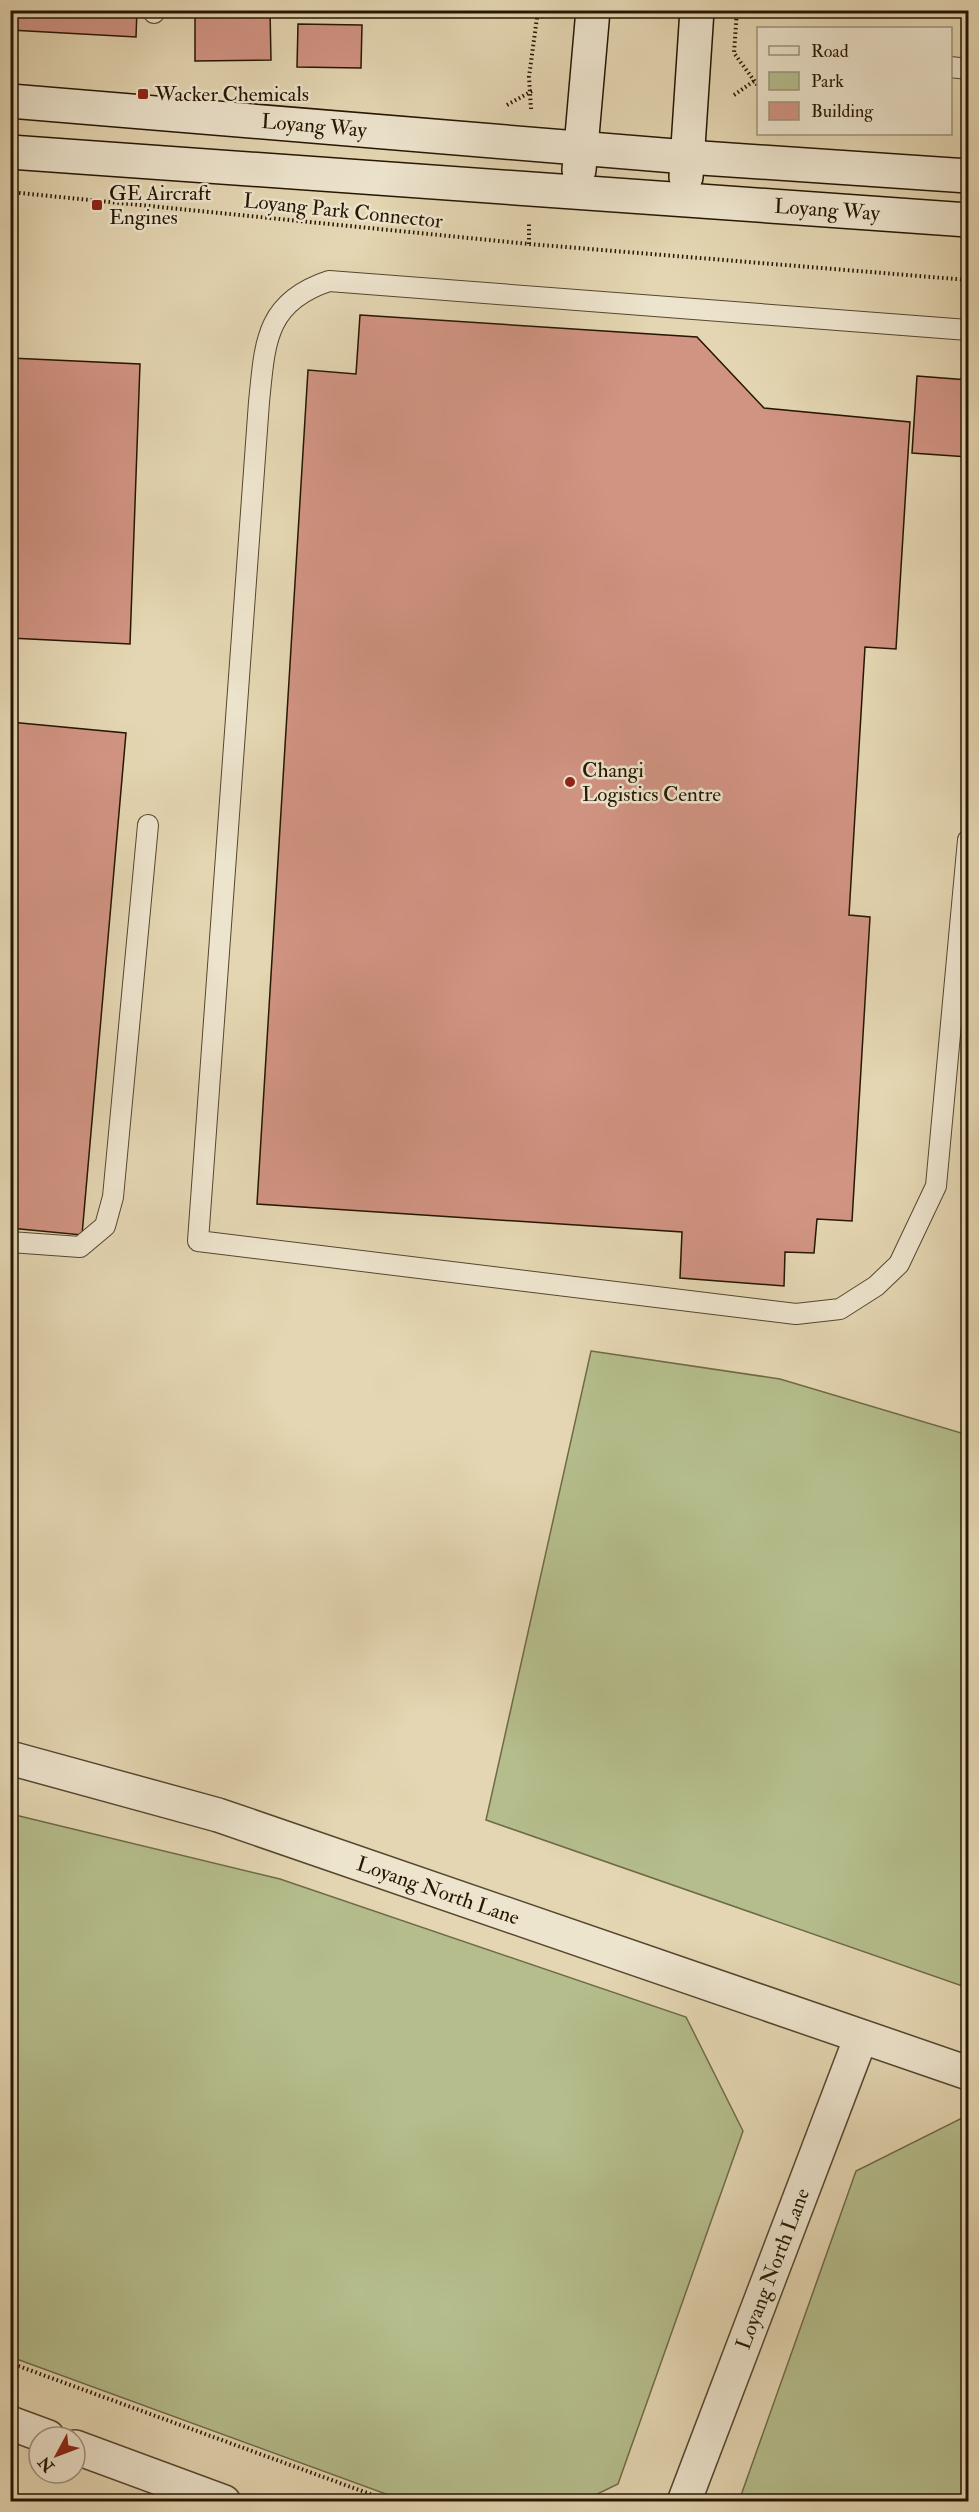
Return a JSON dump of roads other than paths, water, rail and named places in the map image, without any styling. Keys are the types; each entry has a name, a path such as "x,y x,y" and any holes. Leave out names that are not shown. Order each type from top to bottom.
{"street":[{"path":"576,192 593,10"},
{"path":"685,200 698,10"},
{"name":"Loyang Way","path":"10,100 687,157 969,176"},
{"name":"Loyang Way","path":"10,153 969,220"},
{"name":"Loyang North Lane","path":"10,1758 218,1815 969,2073"},
{"name":"Loyang North Lane","path":"684,2502 861,2037"},
{"path":"10,2423 27,2429"},
{"path":"87,2451 224,2502"}],"lane":[{"path":"952,67 969,69"},
{"path":"969,330 329,281 304,290 281,311 265,342 259,402 198,1241 796,1314 840,1309 876,1286 899,1264 936,1186 969,840"},
{"path":"10,1242 80,1247 105,1226 113,1197 148,825"}],"place":[{"name":"Wacker Chemicals","path":"143,94"},
{"name":"GE Aircraft Engines","path":"97,205"},
{"name":"Changi Logistics Centre","path":"570,782"}]}
